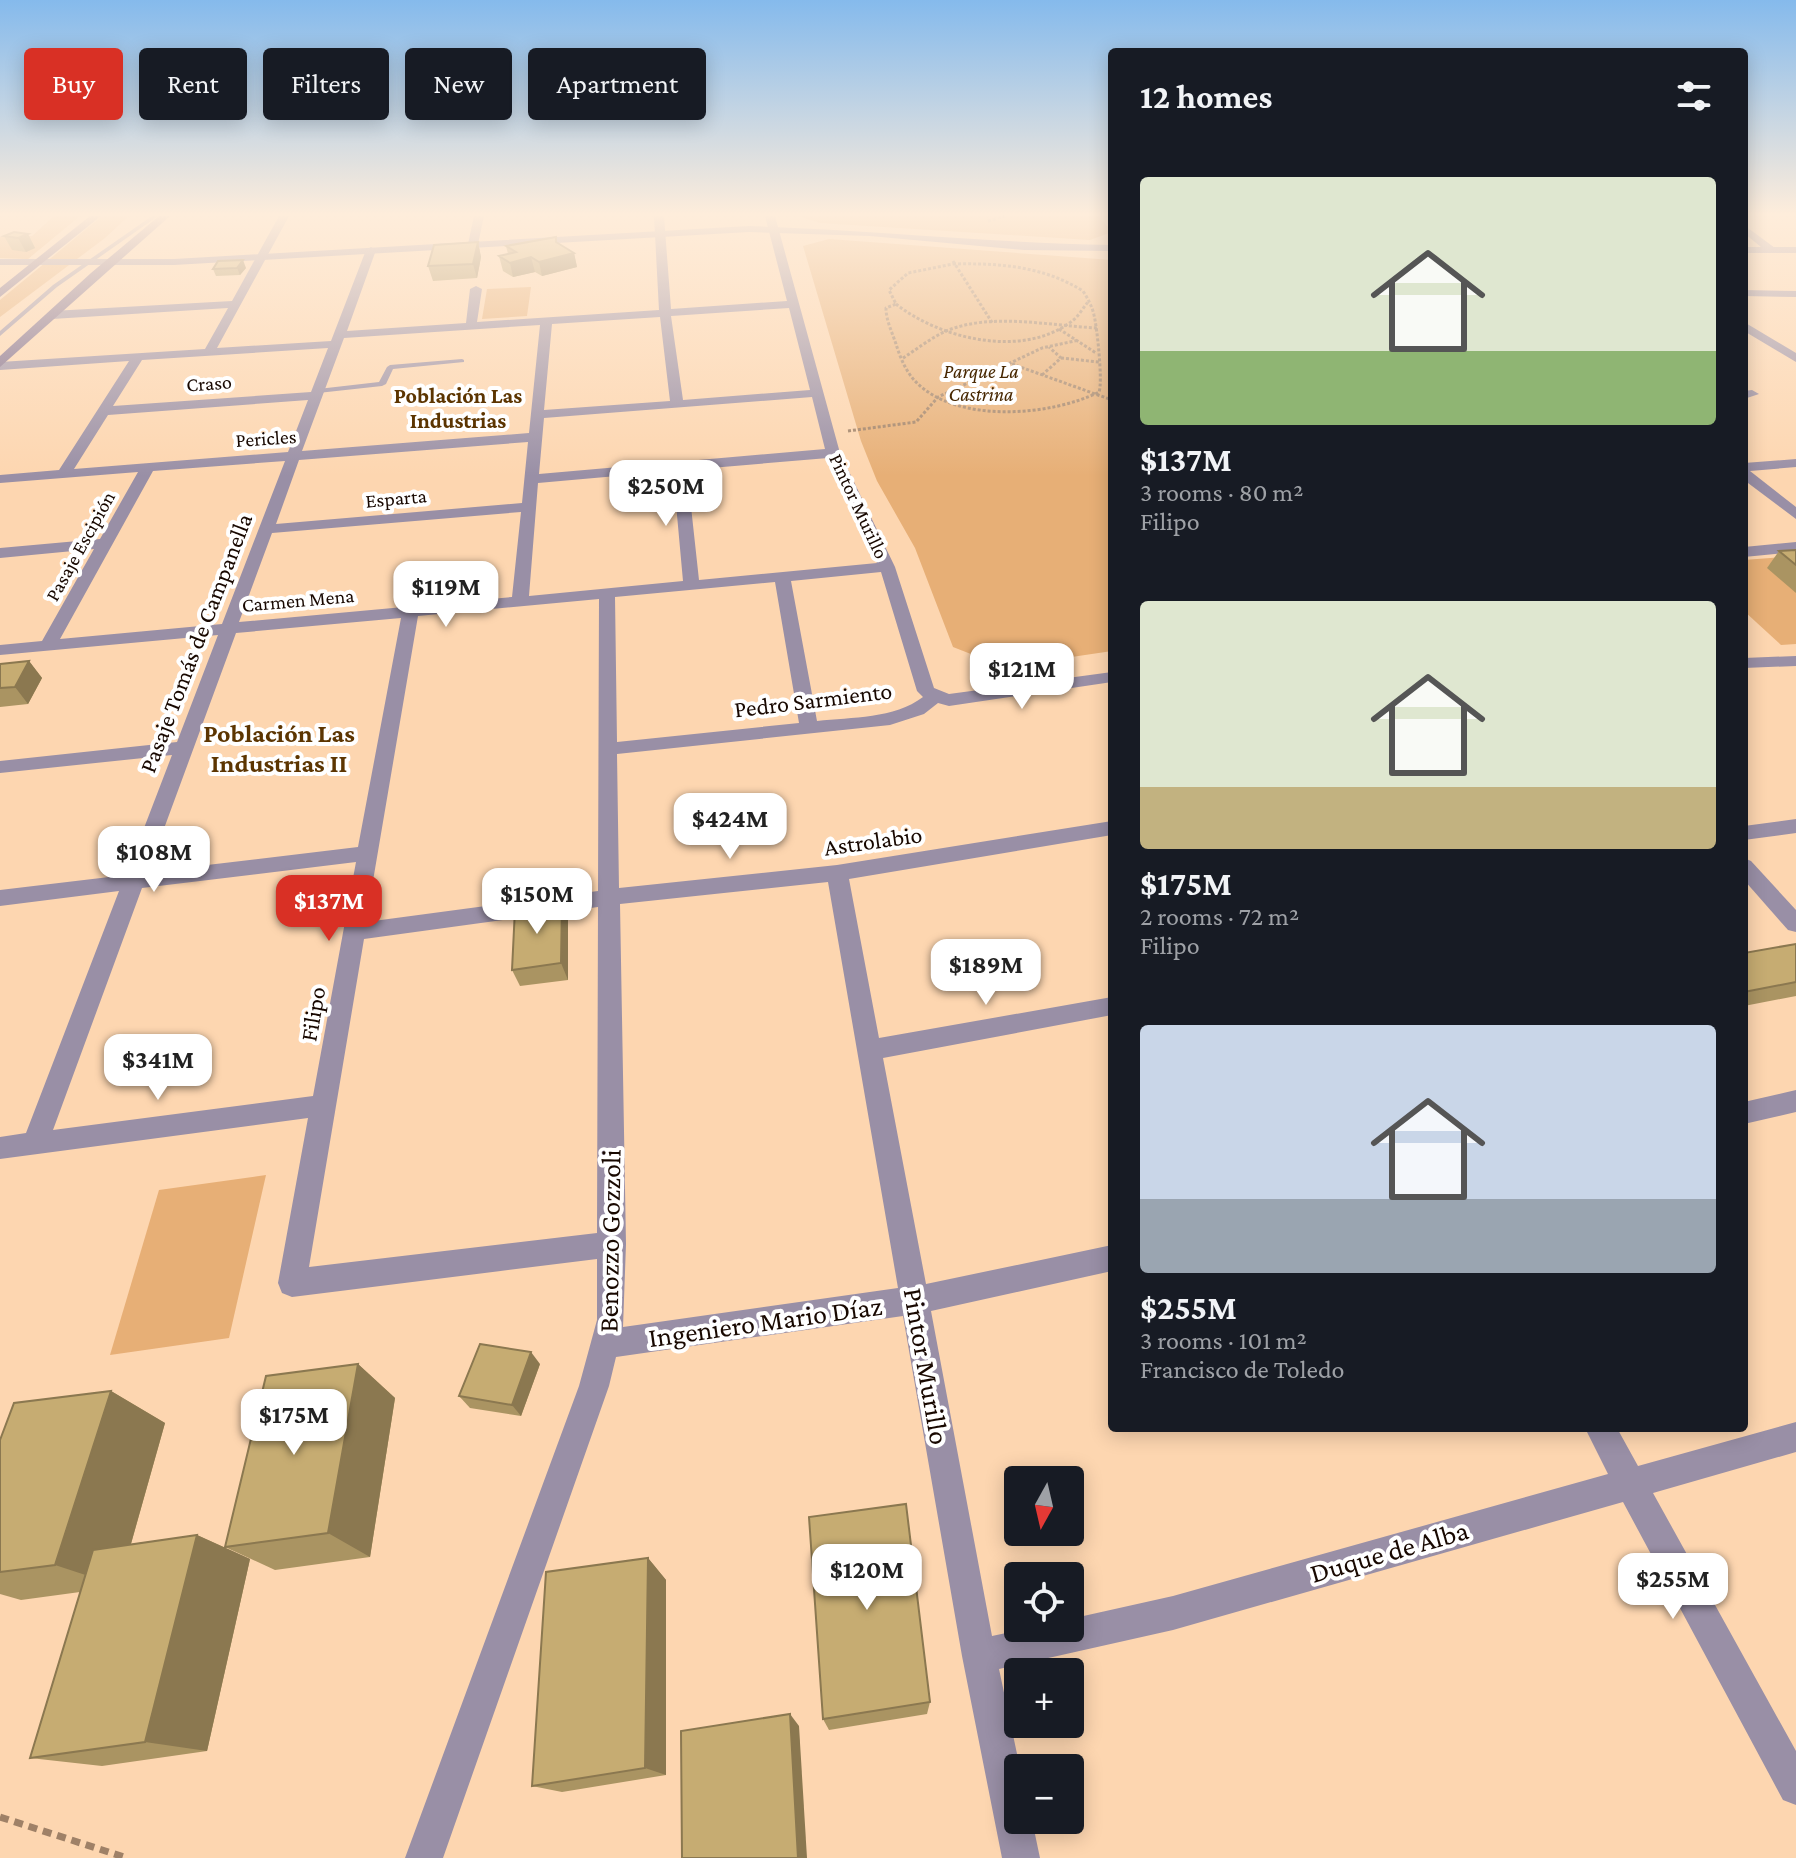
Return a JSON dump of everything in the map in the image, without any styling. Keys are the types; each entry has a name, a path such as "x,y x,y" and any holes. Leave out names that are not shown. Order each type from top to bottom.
{"main road":[{"path":"0,365 65,303"}],"street":[{"name":"Pasaje Tomás de Campanella","path":"35,1144 351,303"},
{"path":"471,326 474,303"},
{"path":"664,303 677,404"},
{"path":"209,352 236,304"},
{"path":"52,315 236,304"},
{"path":"0,365 209,352 471,326 794,304"},
{"name":"Pintor Murillo","path":"794,304 833,453 887,567 924,687 935,697"},
{"path":"520,601 546,321"},
{"path":"1748,328 1796,358"},
{"path":"64,474 138,357"},
{"name":"Craso","path":"104,411 317,393"},
{"path":"537,415 818,393"},
{"name":"Pericles","path":"0,479 535,437"},
{"path":"531,479 833,453"},
{"path":"1748,467 1796,463"},
{"path":"680,466 691,585"},
{"name":"Pasaje Escipión","path":"48,645 148,467"},
{"path":"1748,476 1796,514"},
{"name":"Esparta","path":"266,529 529,507"},
{"path":"0,553 104,543"},
{"path":"1748,552 1796,547"},
{"name":"Carmen Mena","path":"0,650 887,567"},
{"path":"782,577 809,727"},
{"name":"Benozzo Gozzoli","path":"424,1858 607,1344 612,1295 612,1244 607,593"},
{"name":"Filipo","path":"410,612 292,1283 612,1244"},
{"path":"1748,663 1796,661"},
{"name":"Pedro Sarmiento","path":"609,749 902,716 924,707 935,697 957,699 1108,678"},
{"path":"0,767 185,747"},
{"path":"1748,832 1796,826"},
{"name":"Astrolabio","path":"354,932 610,897 837,873 1108,829"},
{"path":"0,898 368,853"},
{"name":"Pintor Murillo","path":"837,873 979,1656 1021,1858"},
{"path":"1748,875 1796,924"},
{"path":"869,1050 1021,1025 1108,1007"},
{"path":"1748,1112 1796,1101"},
{"path":"0,1148 323,1105"},
{"name":"Ingeniero Mario Díaz","path":"607,1344 915,1300 1108,1259"},
{"path":"1602,1432 1796,1787"},
{"name":"Duque de Alba","path":"979,1656 1173,1613 1796,1437"}],"lane":[{"path":"0,327 32,303"},
{"path":"0,334 37,303"},
{"path":"317,393 382,384 390,367 462,361"}],"path":[{"path":"979,303 993,324"},
{"path":"1086,303 1078,318 1066,327 1030,338 990,339 945,332 920,323 896,304 885,311 916,383 938,397 978,408 1034,411 1072,405 1095,395 1103,383 1096,353 1098,328 1089,303"},
{"path":"903,358 945,332 993,324 1098,328"},
{"path":"1059,329 1096,353"},
{"path":"1030,338 1042,348"},
{"path":"858,430 916,422 938,397 1042,348 1079,340"},
{"path":"1049,347 1061,358 1099,362"},
{"path":"1042,375 1061,358"},
{"path":"1011,364 1108,399"},
{"path":"0,1817 127,1858"}],"green space":[{"path":"0,303 19,303 0,317"},
{"path":"485,303 529,303 527,316 482,319"},
{"name":"Parque La Castrina","path":"820,303 1108,303 1108,652 1004,667 953,647 915,548 877,481 861,441"},
{"path":"1796,556 1796,644 1781,645 1748,615 1748,560"},
{"path":"266,1175 229,1338 110,1355 159,1190"}],"building":[{"path":"1796,550 1796,565 1779,551"},
{"path":"29,661 15,687 0,688 0,664"},
{"path":"562,903 561,963 512,970 515,909"},
{"path":"1796,944 1796,982 1748,991 1748,952"},
{"path":"480,1344 531,1352 512,1405 459,1396"},
{"path":"358,1364 328,1533 225,1547 266,1376"},
{"path":"111,1391 55,1565 0,1572 0,1440 14,1403"},
{"path":"906,1504 930,1702 823,1719 809,1517"},
{"path":"197,1535 145,1742 30,1758 93,1550"},
{"path":"648,1558 645,1768 532,1786 546,1572"},
{"path":"790,1714 798,1858 682,1858 681,1731"}],"district":[{"name":"Población Las Industrias","path":"458,408"},
{"name":"Población Las Industrias II","path":"279,748"}]}
